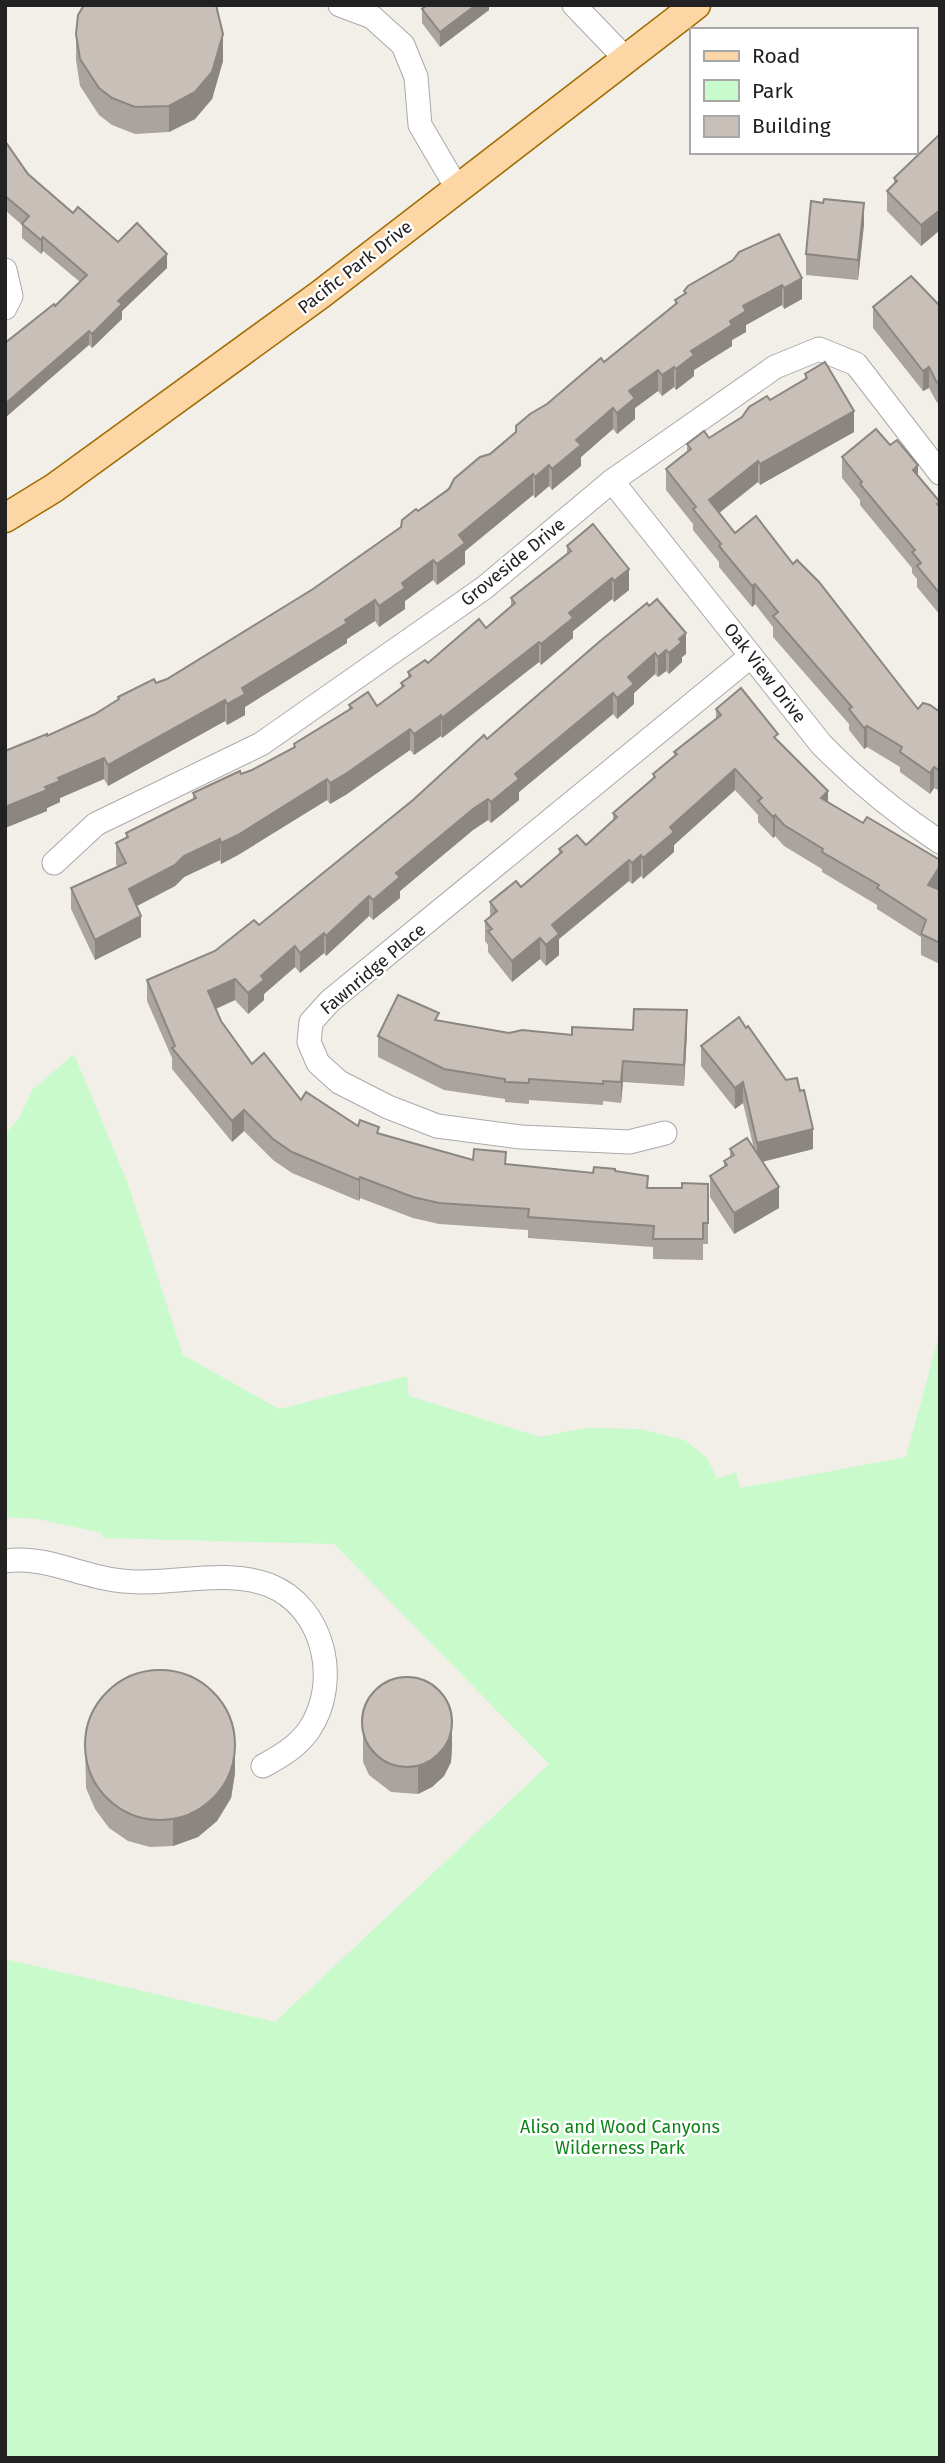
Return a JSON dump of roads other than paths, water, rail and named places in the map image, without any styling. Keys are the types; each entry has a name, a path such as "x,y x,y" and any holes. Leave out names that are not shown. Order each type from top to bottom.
{"main road":[{"name":"Pacific Park Drive","path":"5,518 54,488 310,302 696,5"}],"street":[{"path":"340,5 372,17 403,45 416,76 420,125 457,188"},
{"path":"574,5 625,58"},
{"path":"5,270 11,296 5,308"},
{"name":"Groveside Drive","path":"54,863 96,824 272,737 484,588 611,481 775,367 819,349 856,364 940,473"},
{"name":"Oak View Drive","path":"611,481 821,744 855,779 897,814 940,842"},
{"name":"Fawnridge Place","path":"665,1133 629,1142 521,1137 437,1126 388,1107 339,1082 318,1063 309,1042 312,1022 330,1001 751,656"},
{"path":"5,1561 38,1561 113,1580 135,1582 253,1581 284,1593 302,1610 321,1642 327,1674 326,1689 317,1717 300,1742 263,1766"}],"park label":[{"name":"Aliso and Wood Canyons Wilderness Park","path":"620,2137"}]}
